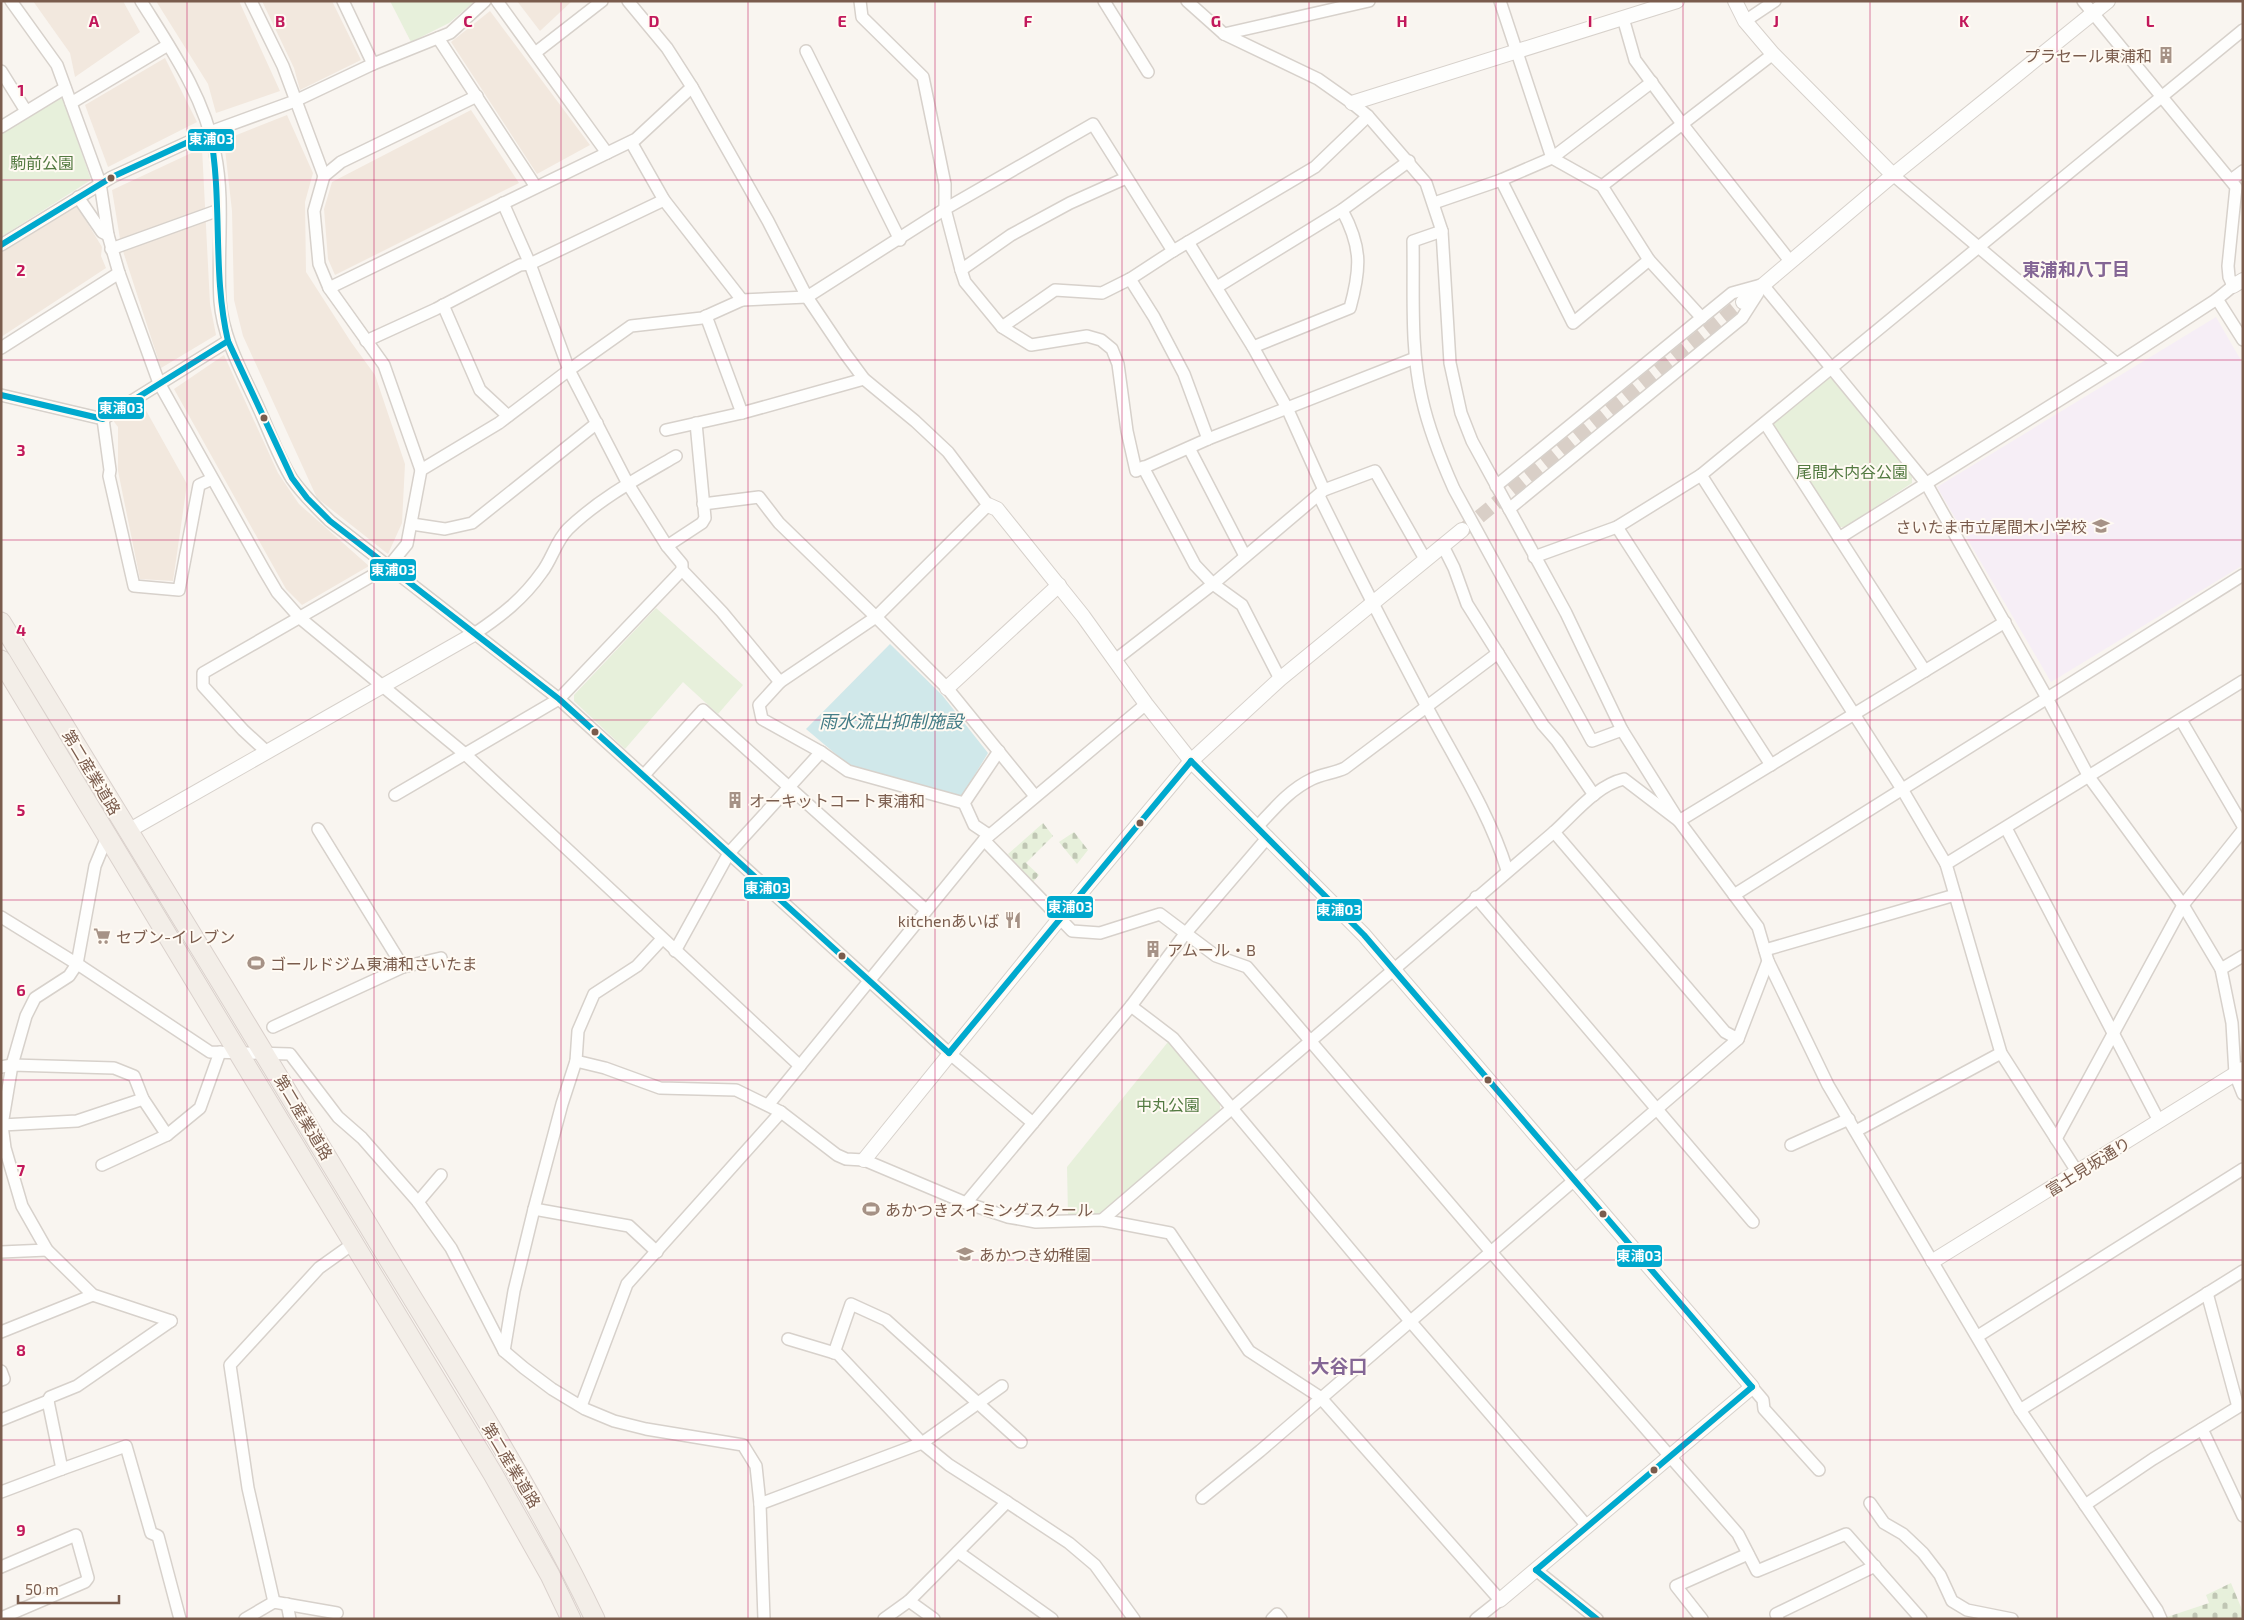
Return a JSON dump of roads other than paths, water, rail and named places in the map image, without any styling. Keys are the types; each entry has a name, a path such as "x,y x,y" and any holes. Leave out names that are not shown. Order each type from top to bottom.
{"main road":[{"name":"第二産業道路","path":"1,622 265,1052 512,1464 570,1567 595,1619"},
{"name":"第二産業道路","path":"1,660 107,837 229,1052 354,1243 520,1520 572,1619"}],"street":[{"path":"11,1 57,65 66,88 100,183 108,235 118,273 159,383 277,592 300,618 465,754 800,1066"},
{"path":"140,1 168,45 200,102 216,155 220,301 228,341 292,478 307,498 330,521 559,699 949,1053 1033,1124"},
{"path":"251,1 279,59 324,176"},
{"path":"342,1 373,64"},
{"path":"1,245 100,183 210,132 295,100 373,64 450,33 485,1"},
{"path":"497,1 607,153"},
{"path":"535,53 602,1"},
{"path":"628,1 667,48 692,87 768,221 807,296 864,379 915,421 948,452 988,505 997,509 1059,585 1146,704 1191,761 1341,910 1395,969 1574,1181 1763,1400 1764,1409 1819,1470"},
{"path":"860,1 862,17 923,77 945,184 945,209 965,282 1002,327 1031,345 1087,336 1101,340 1112,349 1118,364 1127,431 1136,471 1208,439 1415,358"},
{"path":"1104,1 1148,72"},
{"path":"1187,1 1224,34 1318,79 1352,103 1368,116 1409,161 1426,183 1442,231 1448,345 1455,390 1472,440 1566,613 1622,730 1679,821 1758,927 1766,956 1828,1084 1848,1119 2020,1410 2157,1610 2161,1619"},
{"path":"1224,34 1369,1"},
{"path":"1500,1 1552,158 1602,186 1649,260 1702,318"},
{"path":"1352,103 1677,1"},
{"path":"1735,1 1745,20 1772,54 1893,175 2117,364"},
{"path":"1745,20 1775,1"},
{"path":"1839,538 2117,364 2217,299 2238,283 2228,271 2236,186 2083,1"},
{"path":"1743,302 1893,175 2108,1"},
{"path":"1623,18 1635,60 1683,125 1790,261"},
{"path":"1534,557 1617,528 1701,475 2160,96 2243,30"},
{"path":"438,38 536,187"},
{"path":"71,103 168,45"},
{"path":"806,50 900,240"},
{"path":"1602,186 1772,54"},
{"path":"1,71 26,111"},
{"path":"1434,203 1501,180 1552,158 1652,82"},
{"path":"329,288 631,142 692,87"},
{"path":"1,127 66,88"},
{"path":"267,752 243,730 203,686 202,674 389,566 407,544 421,470 384,365 329,288 319,264 314,211 324,176 341,162 477,96"},
{"path":"1002,327 1056,290 1102,293 1130,279 1173,251 1315,167 1368,116"},
{"path":"421,470 508,416 631,326 706,316 742,300 807,296 900,240 945,209 1093,124 1173,251"},
{"path":"631,142 664,200 742,300"},
{"path":"1217,287 1342,210 1409,161"},
{"path":"2231,180 2243,171"},
{"path":"961,270 1011,235 1070,203 1126,178"},
{"path":"1501,180 1573,323 1649,260"},
{"path":"78,197 102,232 108,235"},
{"path":"366,341 443,305 520,265 530,264 664,200"},
{"path":"503,203 530,264 569,370 628,484 667,546 682,564 682,570 722,612 780,682"},
{"path":"111,249 219,210"},
{"path":"1253,347 1350,308 1357,283 1358,255 1354,232 1342,210"},
{"path":"1442,231 1413,241 1415,358 1421,398 1439,455 1454,489 1592,741 1622,730"},
{"path":"1188,242 1253,347 1287,408 1322,493 1372,603 1480,804 1500,847 1507,870"},
{"path":"1,348 118,273"},
{"path":"1130,279 1154,317 1184,374 1208,439"},
{"path":"1763,285 1926,483 2048,698 2089,777 2183,905 2221,969 2243,1094"},
{"path":"1496,486 1732,293 1763,285"},
{"path":"1509,509 1742,318 1763,285"},
{"path":"2217,299 2243,340"},
{"path":"443,305 480,390 508,416"},
{"path":"706,316 742,413"},
{"path":"1,395 103,419 228,341"},
{"path":"666,430 742,413 864,379"},
{"path":"103,419 110,470 109,476 134,586 179,590 199,485 212,479"},
{"path":"412,524 445,528 472,522 597,423"},
{"path":"667,546 705,518 696,423"},
{"path":"1764,423 1925,671"},
{"path":"1189,448 1245,556"},
{"path":"128,831 474,634 501,616 521,600 543,571 566,531 600,502 676,456"},
{"path":"1143,467 1195,565 1213,584 1242,605 1280,679"},
{"path":"1115,660 1213,584 1322,493 1375,471 1425,560"},
{"path":"1701,475 1855,714 1946,864 2001,1053 2078,1173"},
{"path":"703,504 759,497 779,523 947,688 1035,796"},
{"path":"964,803 848,771 821,752 762,718 759,705 780,682 876,617 988,505"},
{"path":"1617,528 1771,765"},
{"path":"864,1160 949,1053 1191,761 1280,679 1462,530"},
{"path":"1443,546 1454,568 1467,604 1543,724 1594,795"},
{"path":"394,795 559,699 682,570"},
{"path":"1734,894 2243,576"},
{"path":"947,688 1059,585"},
{"path":"1679,821 2005,622"},
{"path":"1257,827 1289,793 1314,778 1332,774 1345,768 1498,653"},
{"path":"1946,864 2243,681"},
{"path":"768,1105 986,838 1146,704"},
{"path":"644,775 703,710 926,910"},
{"path":"2181,720 2243,826"},
{"path":"964,803 999,751"},
{"path":"675,950 730,853 821,752"},
{"path":"1102,1220 1395,969 1507,870 1554,832 1594,795 1615,781 1624,779 1679,821"},
{"path":"964,803 974,825 1072,931 1100,933 1160,914 1216,956 1247,967 1491,1252 1738,1534 1757,1571 1846,1534 1921,1619"},
{"path":"2006,828 2159,1122"},
{"path":"318,829 404,967"},
{"path":"2056,1139 2112,1032 2183,905 2243,830"},
{"path":"1554,832 1725,1032 1738,1039"},
{"path":"1,1420 48,1401 50,1397 77,1386 171,1322 93,1295 47,1250 22,1206 3,1148 2,1125 6,1066 35,998 68,976 77,964 95,866 107,837"},
{"path":"966,1204 1131,1006 1185,934 1268,837"},
{"path":"1766,956 1955,894"},
{"path":"1476,897 1753,1222"},
{"path":"1,917 77,964 210,1052 290,1054 338,1117 362,1138 418,1202 451,1248 504,1351 552,1389 581,1406 614,1421 646,1429 743,1445 756,1466 760,1504 764,1619"},
{"path":"504,1351 514,1291 534,1209 562,1104 576,1061 578,1031 594,994 637,966 662,939"},
{"path":"1202,1498 1260,1451 1320,1397 1738,1039 1766,956"},
{"path":"2221,969 2243,956"},
{"path":"273,1027 404,967 441,958"},
{"path":"1131,1006 1173,1038 1410,1321 1588,1526"},
{"path":"102,1165 167,1135 200,1108 229,1052"},
{"path":"1856,1131 2001,1053"},
{"path":"576,1061 606,1068 660,1088 736,1090 781,1112 837,1155 846,1159 864,1160 966,1204 1008,1217 1036,1222 1102,1220 1170,1233 1249,1351 1320,1397 1500,1600"},
{"path":"6,1066 114,1068 134,1076 143,1099 167,1135"},
{"name":"富士見坂通り","path":"1933,1261 2078,1173 2239,1071"},
{"path":"2,1125 77,1121 143,1099"},
{"path":"581,1406 627,1284 781,1112"},
{"path":"1791,1145 1848,1119"},
{"path":"1978,1336 2243,1169"},
{"path":"418,1202 441,1175"},
{"path":"534,1209 629,1226 657,1252"},
{"path":"274,1602 248,1488 230,1365 319,1268 354,1243"},
{"path":"1,1252 47,1250"},
{"path":"2020,1410 2243,1270"},
{"path":"2085,1505 2238,1407 2207,1293"},
{"path":"1,1332 93,1295"},
{"path":"834,1353 851,1304 886,1320 1021,1442"},
{"path":"788,1339 838,1354 922,1443 956,1470 1069,1543 1095,1565 1134,1619"},
{"path":"1,1372 4,1379 1,1380"},
{"path":"760,1504 922,1443 1002,1386"},
{"path":"1484,1616 1500,1600 1752,1387"},
{"path":"48,1401 62,1469"},
{"path":"2202,1429 2243,1516"},
{"path":"1,1492 126,1446 151,1533 158,1536 180,1619"},
{"path":"884,1619 909,1601 1007,1502"},
{"path":"1870,1503 1884,1523 1902,1534 1923,1553 1940,1576 1952,1601 1966,1610 2012,1619"},
{"path":"1,1568 76,1534 88,1578 85,1582 1,1618"},
{"path":"958,1552 1052,1619"},
{"path":"1702,1619 1676,1586 1748,1554"},
{"path":"1778,1619 1776,1614 1875,1566"},
{"path":"1536,1570 1597,1619"},
{"path":"909,1601 934,1619"},
{"path":"245,1619 274,1602 338,1613"},
{"path":"287,1604 290,1619"},
{"path":"1272,1619 1277,1614 1281,1619"}],"water":[{"name":"雨水流出抑制施設","path":"890,644 942,695 988,753 962,796 850,766 806,729"}],"tunnel":[{"path":"1463,530 1743,302"}],"place":[{"name":"プラセール東浦和","path":"2166,55"},
{"name":"さいたま市立尾間木小学校","path":"2101,526"},
{"name":"オーキットコート東浦和","path":"735,800"},
{"name":"kitchenあいば","path":"1013,920"},
{"name":"セブン-イレブン","path":"102,936"},
{"name":"アムール・B","path":"1153,949"},
{"name":"ゴールドジム東浦和さいたま","path":"256,963"},
{"name":"あかつきスイミングスクール","path":"871,1209"},
{"name":"あかつき幼稚園","path":"965,1254"}],"district":[{"name":"東浦和八丁目","path":"2076,269"},
{"name":"大谷口","path":"1339,1365"}],"park label":[{"name":"駒前公園","path":"42,162"},
{"name":"尾間木内谷公園","path":"1852,471"},
{"name":"中丸公園","path":"1168,1104"}]}
